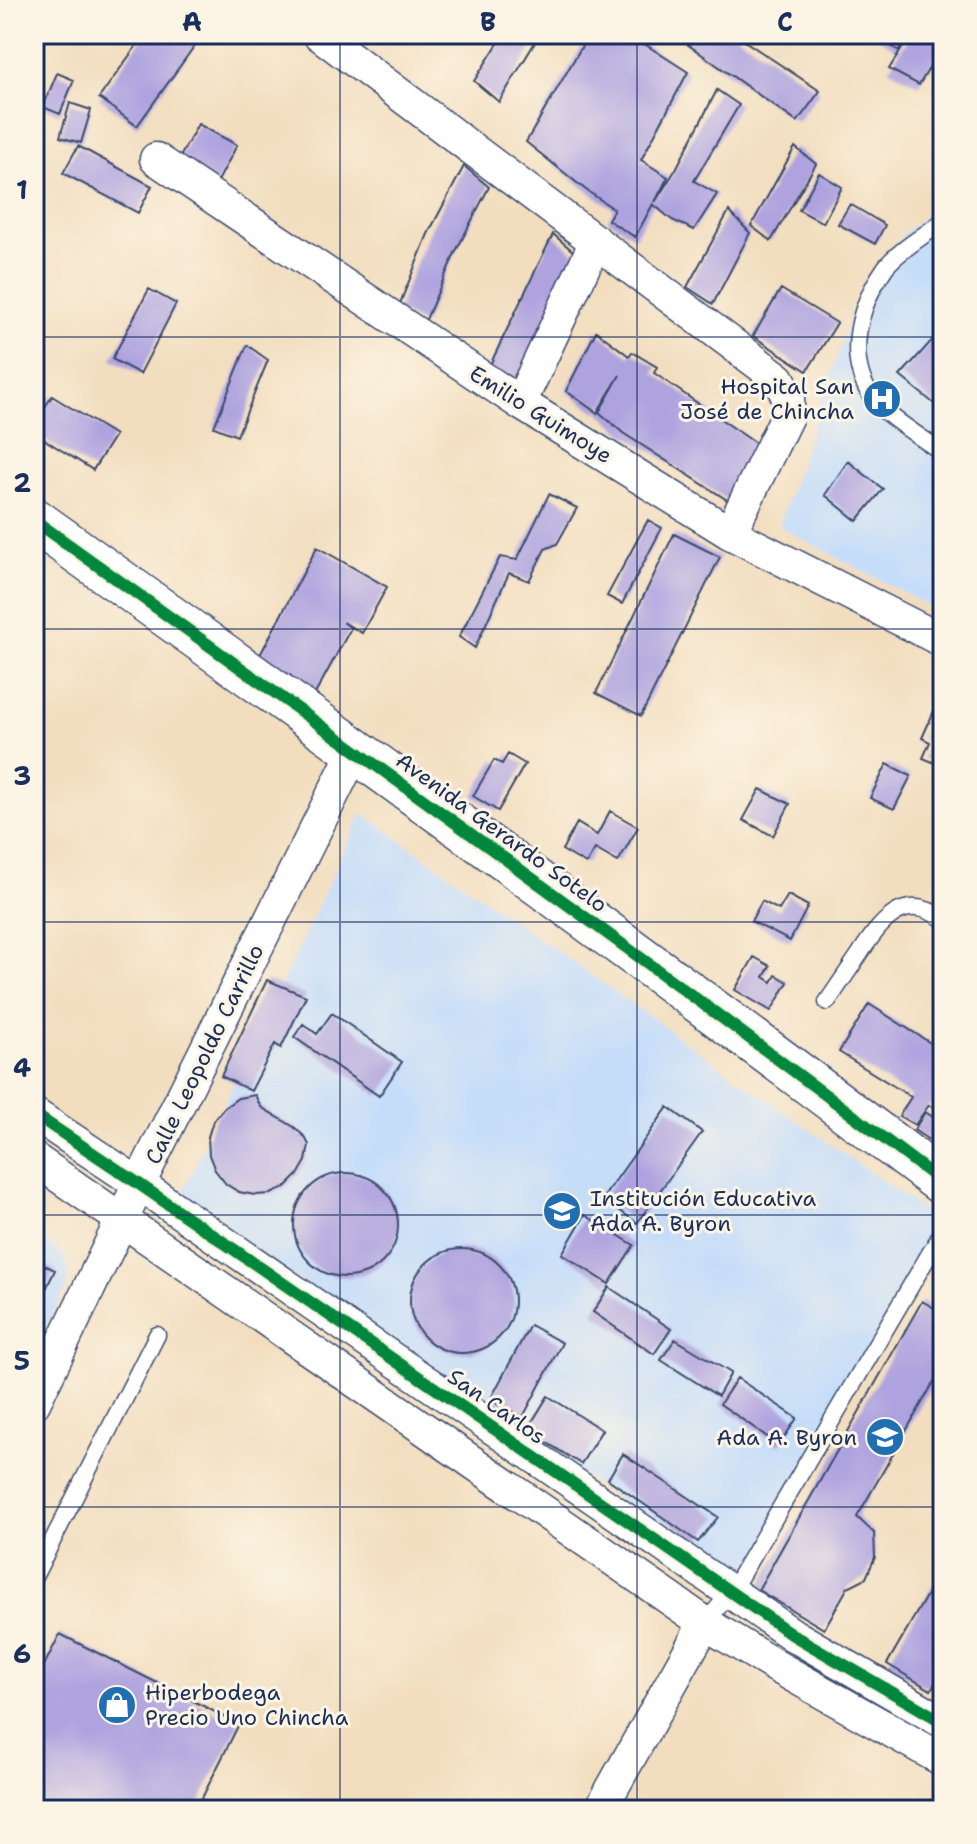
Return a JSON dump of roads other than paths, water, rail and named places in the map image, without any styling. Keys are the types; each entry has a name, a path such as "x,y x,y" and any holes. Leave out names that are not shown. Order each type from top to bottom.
{"street":[{"path":"319,34 779,379 788,397 788,414 730,533"},
{"name":"Emilio Guimoye","path":"156,159 520,403 730,533 943,641"},
{"path":"520,403 596,241"},
{"name":"Avenida Gerardo Sotelo","path":"34,520 805,1078 943,1183"},
{"name":"Calle Leopoldo Carrillo","path":"34,1403 355,750"},
{"name":"San Carlos","path":"34,1114 793,1635 943,1722"},
{"path":"34,1159 705,1623 943,1760"},
{"path":"600,1810 705,1623"}],"lane":[{"path":"943,221 886,266 864,309 855,343 857,370 874,402 943,453"},
{"path":"827,1002 880,923 894,912 913,908 931,910 943,919"},
{"path":"705,1623 731,1592 943,1231"},
{"path":"34,1577 157,1335"}],"place":[{"name":"Hospital San José de Chincha","path":"882,399"},
{"name":"Institución Educativa Ada A. Byron","path":"562,1211"},
{"name":"Ada A. Byron","path":"885,1437"},
{"name":"Hiperbodega Precio Uno Chincha","path":"117,1705"}]}
